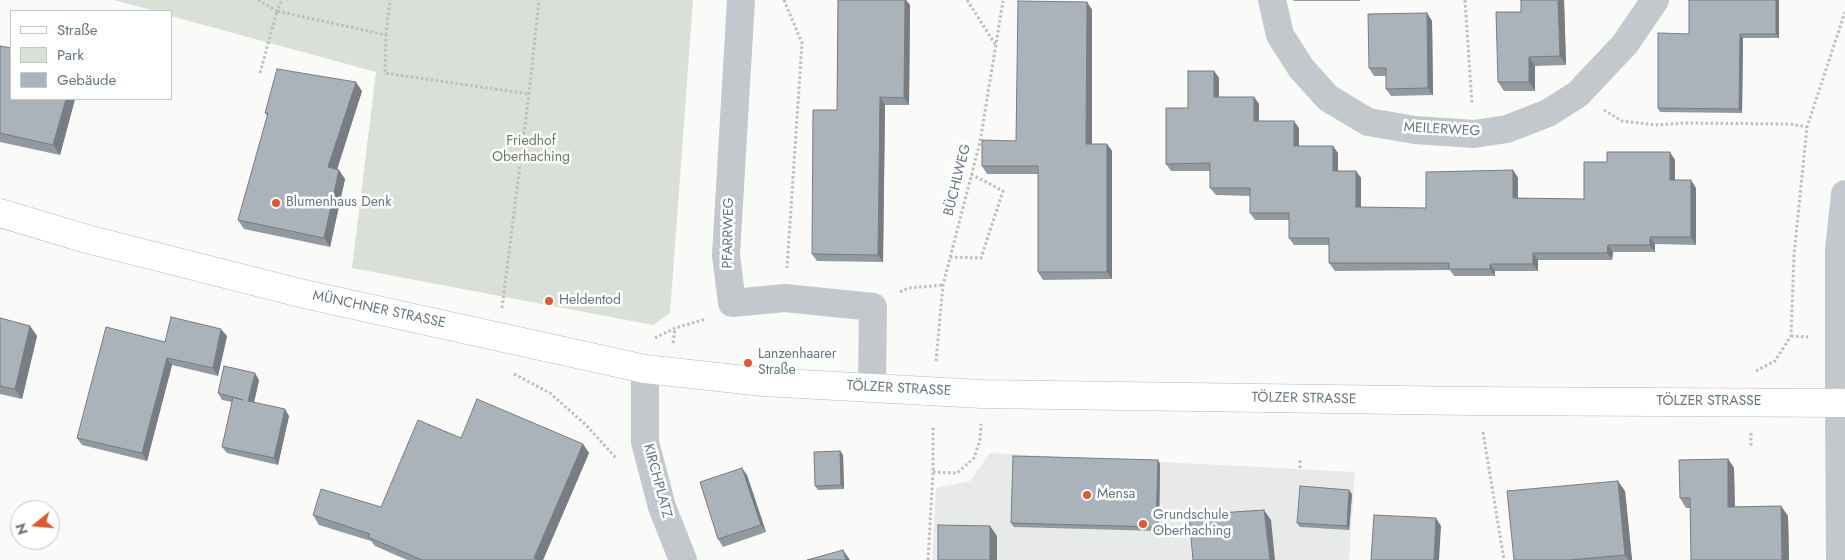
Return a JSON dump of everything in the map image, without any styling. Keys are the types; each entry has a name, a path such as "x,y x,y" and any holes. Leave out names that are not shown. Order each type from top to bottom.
{"main road":[{"name":"MÜNCHNER STRASSE","path":"0,213 87,240 304,294 646,369 763,382"},
{"name":"TÖLZER STRASSE","path":"763,382 982,394 1477,401 1842,403"}],"street":[{"name":"PFARRWEG","path":"732,303 726,255 741,0"},
{"name":"MEILERWEG","path":"1272,0 1280,35 1301,68 1328,98 1368,122 1414,130 1474,134 1507,129 1548,114 1578,94 1625,44 1655,0"},
{"path":"1840,560 1842,403 1839,250 1845,194"},
{"path":"732,303 785,298 874,307 872,387"},
{"name":"KIRCHPLATZ","path":"646,369 645,442 662,506 682,560"}],"path":[{"path":"258,0 277,11 386,35"},
{"path":"260,73 277,11 282,0"},
{"path":"390,0 386,35 385,73 529,94"},
{"path":"502,314 539,0"},
{"path":"784,0 802,43 785,298"},
{"path":"967,0 996,45"},
{"name":"BÜCHLWEG","path":"936,364 943,285 980,142 1002,0"},
{"path":"1465,0 1474,134"},
{"path":"1791,336 1794,255 1807,127 1845,12"},
{"path":"1578,94 1622,121 1656,125 1724,123 1790,124 1807,127"},
{"path":"950,257 981,258 1003,190 971,174"},
{"path":"896,293 909,288 943,285"},
{"path":"650,341 675,328 703,321 732,303"},
{"path":"511,372 550,393 586,425 616,457 619,465"},
{"path":"1477,401 1504,560"},
{"path":"928,560 932,427"},
{"path":"932,472 957,472 974,458 980,440"},
{"path":"1300,460 1300,468"}],"shaded area":[{"name":"Grundschule Oberhaching","path":"990,453 1355,472 1349,560 932,560 936,488 970,481"}],"green space":[{"name":"Friedhof Oberhaching","path":"114,0 693,0 670,313 653,325 352,268 376,72 172,16 172,10 151,10"}],"building":[{"path":"838,0 905,0 904,98 880,97 878,255 812,254 813,110 837,110"},
{"path":"1521,0 1558,0 1560,56 1529,57 1529,82 1498,82 1496,12 1521,12"},
{"path":"1689,0 1776,0 1776,34 1740,34 1739,109 1658,108 1658,33 1689,34"},
{"path":"1018,1 1087,2 1086,144 1107,144 1107,272 1038,272 1038,166 982,166 982,140 1016,141"},
{"path":"1427,13 1428,88 1386,89 1386,68 1369,68 1368,14"},
{"path":"0,46 10,48 10,100 66,100 53,145 0,133"},
{"path":"277,69 356,82 328,167 339,170 324,238 238,220 268,113 265,113"},
{"path":"1188,71 1214,71 1214,97 1254,97 1254,121 1294,121 1294,146 1333,146 1333,171 1356,171 1356,207 1426,208 1426,172 1513,170 1513,198 1584,199 1584,162 1607,162 1607,152 1670,152 1670,180 1691,180 1691,237 1650,237 1650,245 1608,245 1607,253 1533,253 1533,264 1490,264 1490,269 1449,269 1449,263 1329,263 1329,238 1289,238 1289,213 1250,213 1250,188 1210,188 1210,163 1166,164 1166,108 1188,108"},
{"path":"171,317 221,329 213,368 167,358 142,453 77,438 106,327 165,342"},
{"path":"0,318 30,326 15,389 0,386"},
{"path":"224,366 255,373 248,401 285,409 274,458 222,447 233,397 218,393"},
{"path":"477,399 583,444 534,558 539,560 422,560 368,537 370,534 313,515 321,489 381,507 418,420 461,438"},
{"path":"840,451 841,485 815,486 814,452"},
{"name":"Mensa","path":"1013,456 1158,460 1156,527 1011,523"},
{"path":"1728,459 1728,507 1781,506 1782,560 1691,560 1690,498 1680,498 1679,460"},
{"path":"742,468 761,525 718,539 700,482"},
{"path":"1618,481 1625,555 1569,560 1514,560 1507,491"},
{"path":"1300,486 1349,490 1347,526 1297,523"},
{"path":"1264,510 1270,560 1193,560 1189,515"},
{"path":"1374,515 1436,518 1434,560 1371,560"},
{"path":"938,525 990,526 990,560 938,560"},
{"path":"843,550 846,560 807,560"}],"place":[{"name":"Blumenhaus Denk","path":"276,203"},
{"name":"Heldentod","path":"549,301"},
{"name":"Lanzenhaarer Straße","path":"748,363"},
{"name":"Mensa","path":"1087,495"},
{"name":"Grundschule Oberhaching","path":"1143,524"}]}
